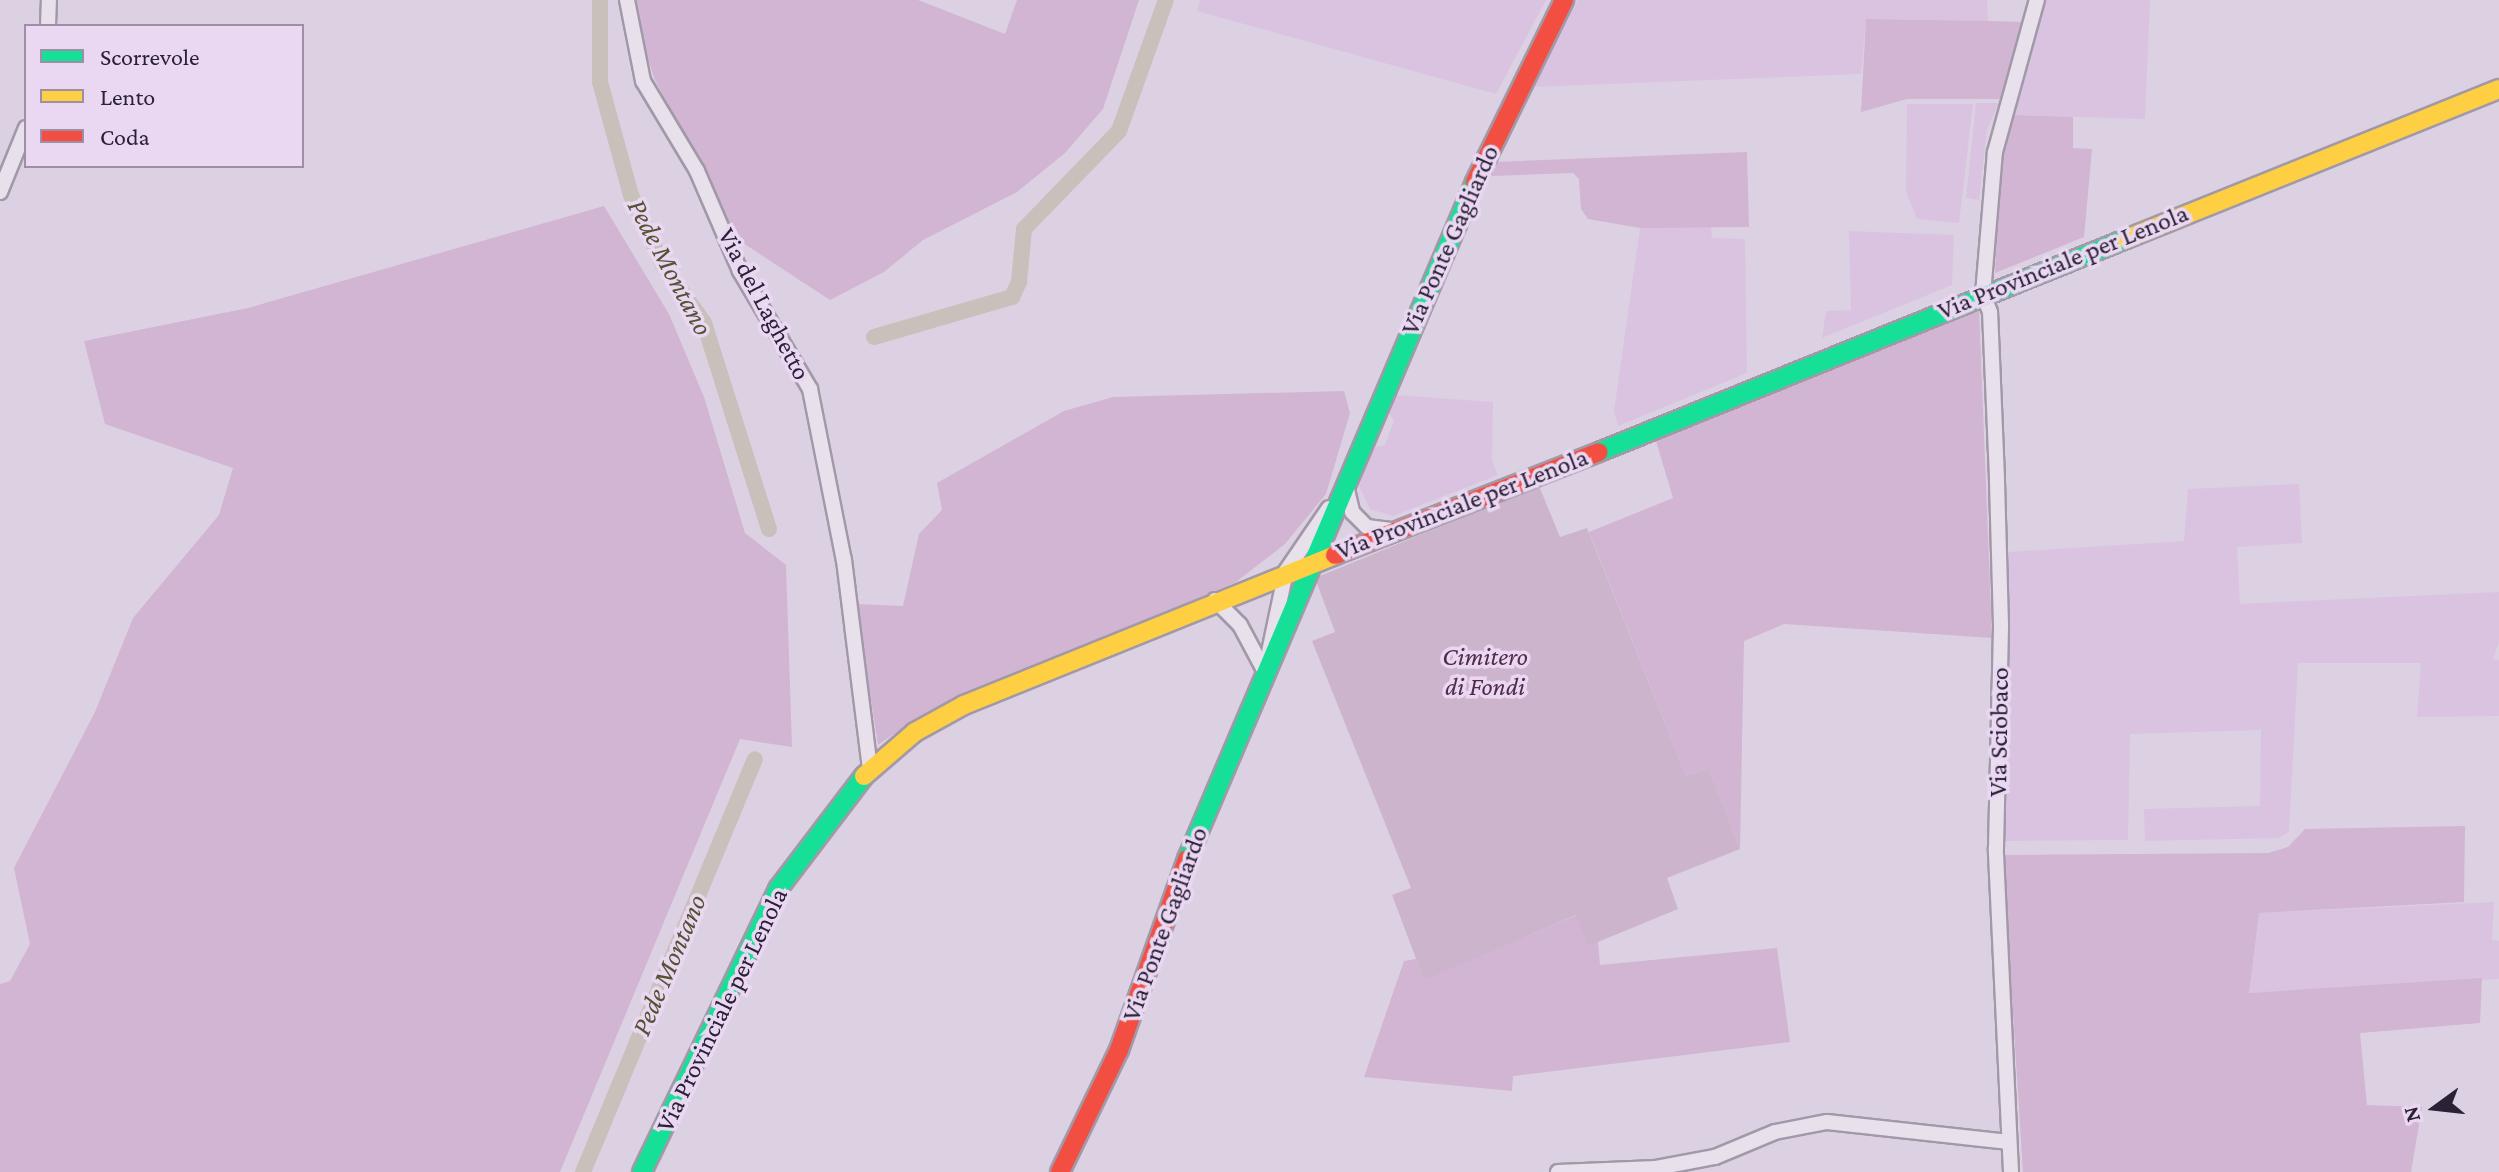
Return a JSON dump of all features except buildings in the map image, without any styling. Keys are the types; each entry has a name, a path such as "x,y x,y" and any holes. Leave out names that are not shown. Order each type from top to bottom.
{"main road":[{"name":"Via Ponte Gagliardo","path":"1060,1172 1119,1050 1184,865 1265,672 1317,560 1345,484 1509,104 1564,0"},
{"name":"Via Provinciale per Lenola","path":"642,1172 778,889 870,768 915,732 964,705 1286,571 1397,530 2499,89"}],"street":[{"path":"48,24 49,0"},
{"name":"Via del Laghetto","path":"627,0 643,81 697,171 740,271 810,389 844,560 870,768"},
{"name":"Via Sciobaco","path":"2011,1172 1996,848 1998,537 1990,312 1983,294 1995,152 2037,0"},
{"path":"0,192 24,133"},
{"path":"1345,484 1352,512 1367,527 1397,530"},
{"name":"Via Ponte Gagliardo","path":"1265,672 1286,571 1345,484"},
{"path":"1215,600 1240,625 1265,672"},
{"path":"1558,1172 1656,1168 1700,1160 1775,1132 1827,1122 2009,1142"}],"shaded area":[{"path":"636,0 918,0 1005,34 1017,0 1139,0 1103,109 1065,153 1017,192 923,240 884,272 830,300 737,239 654,78 638,25"},
{"path":"1200,0 1546,0 1496,94 1197,11"},
{"path":"1578,0 1987,0 1988,21 1866,19 1861,74 1532,87"},
{"path":"2044,0 2150,0 2145,119 2015,115"},
{"path":"1866,19 2023,22 2001,99 1907,99 1861,112"},
{"path":"1976,103 1999,103 1987,130 1979,200 1966,198"},
{"path":"1907,104 1973,104 1959,223 1917,219 1906,192"},
{"path":"2015,115 2073,117 2073,148 2092,149 2084,237 1995,273 2001,153"},
{"path":"1747,152 1749,227 1640,228 1588,219 1581,209 1579,179 1573,173 1491,176 1494,162"},
{"path":"604,206 669,314 704,397 745,533 786,565 792,747 740,739 560,1172 0,1172 0,984 10,981 30,944 14,868 95,712 133,618 219,515 233,468 105,424 84,341 248,308"},
{"path":"1711,226 1712,238 1745,239 1747,373 1618,426 1614,411 1640,228"},
{"path":"1849,231 1954,235 1952,285 1822,338 1826,311 1851,310"},
{"path":"1979,308 1992,638 1784,624 1744,641 1740,849 1709,769 1686,776 1589,532 1673,498 1656,441"},
{"path":"1344,391 1350,413 1326,494 1285,544 1236,582 918,717 878,745 856,604 903,606 919,534 942,510 937,483 1064,411 1113,397"},
{"path":"1395,395 1493,402 1492,460 1498,475 1393,516 1370,509 1359,486 1373,448 1385,445 1394,421 1389,413"},
{"path":"2299,484 2302,543 2237,547 2240,604 2499,592 2499,642 2493,659 2499,660 2499,716 2417,717 2421,663 2298,663 2289,832 2279,838 2145,841 2144,809 2260,806 2261,730 2130,734 2128,840 2004,841 2007,552 2184,541 2188,489"},
{"path":"2465,826 2464,902 2259,913 2249,993 2482,978 2480,1023 2360,1033 2367,1105 2422,1107 2411,1172 2023,1172 2003,855 2268,853 2288,847 2305,829"},
{"path":"2494,902 2492,940 2499,941 2499,979 2249,993 2259,913"},
{"path":"1577,915 1588,945 1598,941 1600,965 1777,948 1790,1042 1513,1076 1512,1091 1364,1077 1404,961 1416,959 1424,979"}],"green space":[{"name":"Cimitero di Fondi","path":"1539,486 1560,537 1587,528 1686,776 1709,769 1740,849 1667,878 1678,909 1588,946 1576,915 1424,980 1392,895 1411,888 1312,641 1335,632 1315,578"}],"waterway":[{"name":"Pede Montano","path":"600,0 600,82 631,195 663,265 704,323 769,529"},
{"path":"874,337 1012,297 1019,282 1024,229 1119,131 1166,0"},
{"name":"Pede Montano","path":"583,1172 755,759"}],"traffic: fast":[{"path":"1187,859 1475,182"},
{"path":"1599,452 2126,239"},
{"path":"642,1172 778,889 864,776"}],"traffic: slow":[{"path":"2126,239 2499,89"},
{"path":"864,776 915,732 964,705 1335,555"}],"traffic: jam":[{"path":"1475,182 1564,0"},
{"path":"1335,555 1599,452"},
{"path":"1060,1172 1119,1050 1187,859"}]}
